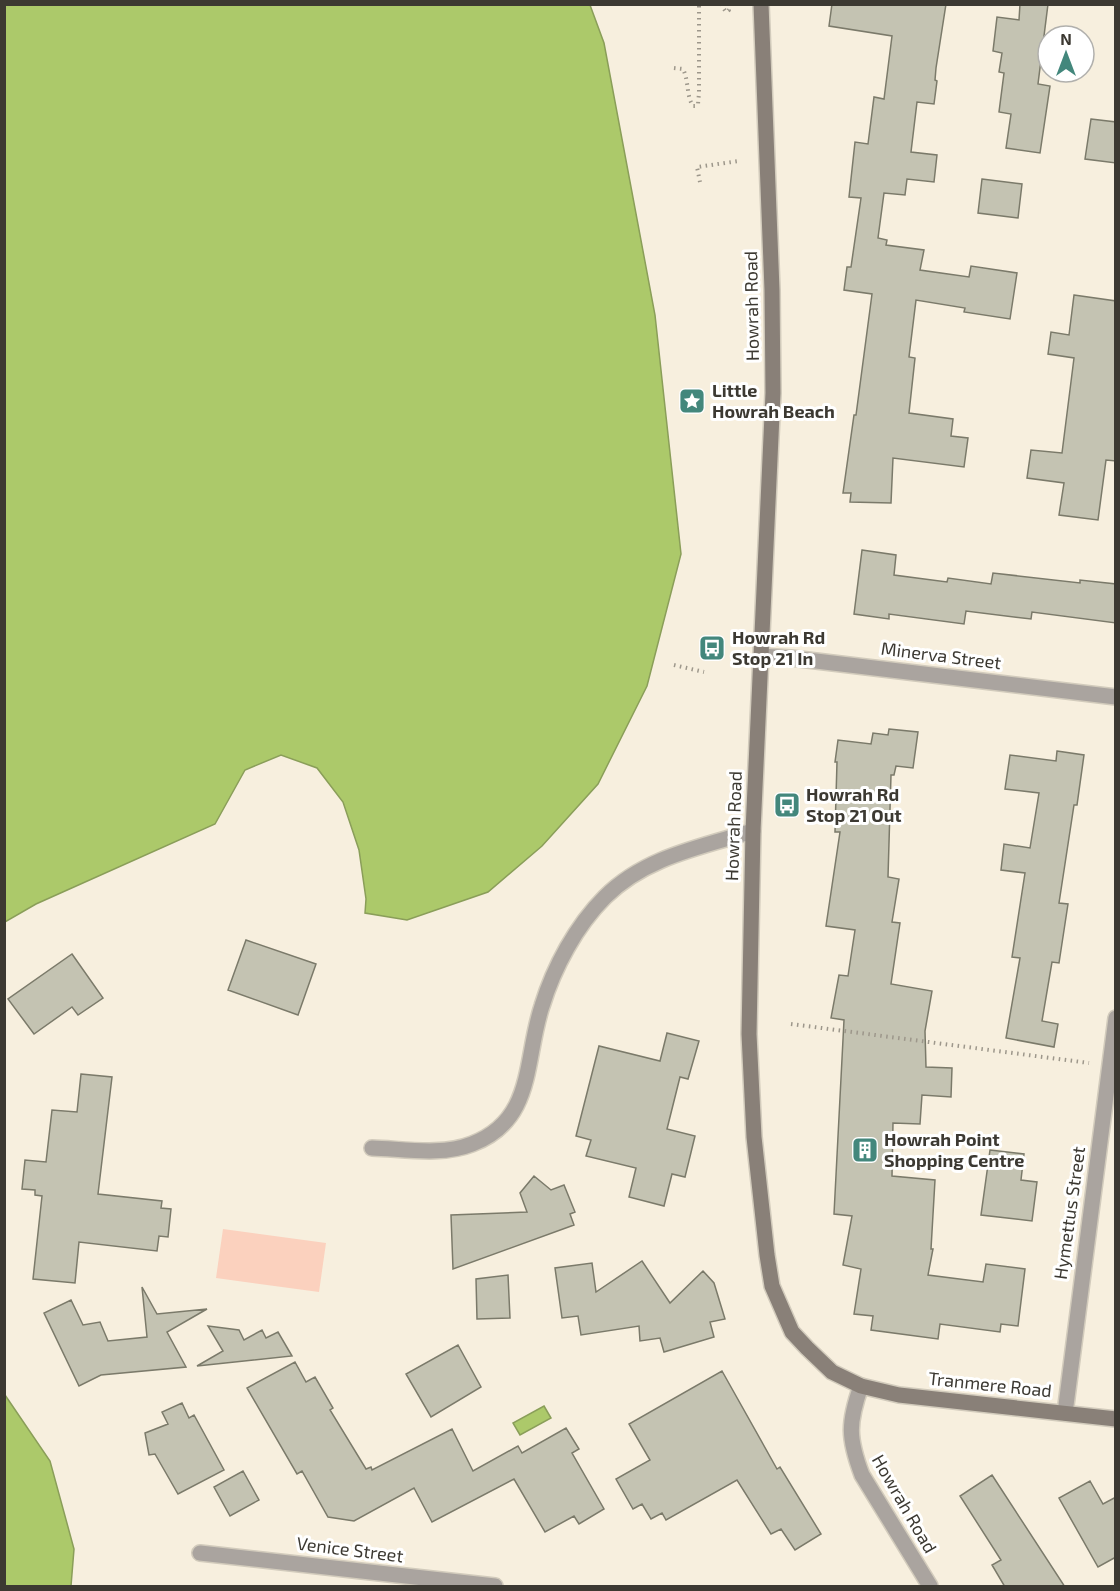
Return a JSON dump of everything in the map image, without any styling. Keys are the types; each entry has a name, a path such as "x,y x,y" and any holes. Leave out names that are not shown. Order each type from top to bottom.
{"street":[{"name":"Howrah Road","path":"761,4 772,290 773,393 753,831 749,1034 754,1137 767,1255 772,1286 781,1310 792,1332 832,1372 861,1386 852,1411 850,1425 856,1460 862,1475 930,1587"},
{"name":"Minerva Street","path":"761,656 1116,697"},
{"path":"372,1148 439,1150 471,1145 506,1123 517,1108 545,997 567,948 585,920 605,897 629,876 663,858 753,831"},
{"name":"Hymettus Street","path":"1065,1413 1116,1018"},
{"name":"Tranmere Road","path":"861,1386 899,1395 1116,1419"},
{"name":"Venice Street","path":"200,1552 452,1584 495,1587"}],"path":[{"path":"674,68 683,69 686,74 689,98 693,106 696,106 699,93 699,4"},
{"path":"721,4 726,12 729,10 729,4"},
{"path":"700,182 698,167 740,161"},
{"path":"674,666 704,672"},
{"path":"791,1024 1090,1063"}],"shaded area":[{"path":"4,5 590,5 604,43 655,315 681,554 647,686 598,784 542,846 488,892 407,920 365,913 366,899 359,850 343,802 317,768 281,755 245,770 215,824 36,904 5,922"},
{"path":"223,1229 326,1243 319,1292 216,1278"},
{"path":"5,1395 50,1461 74,1549 71,1586 5,1586"},
{"path":"544,1406 551,1418 520,1435 513,1423"}],"building":[{"path":"832,4 946,4 936,68 934,104 917,102 911,152 937,155 934,182 907,179 905,195 884,193 878,238 887,240 886,245 924,250 920,270 969,277 971,266 1017,273 1010,319 964,312 965,308 916,300 909,357 915,358 909,413 953,419 951,436 968,438 964,467 893,458 891,503 850,502 851,493 843,493 872,294 844,290 847,267 851,267 861,198 849,197 855,142 868,144 874,97 884,99 892,36 829,26"},
{"path":"1020,4 1048,4 1046,24 1036,24 1036,84 1050,86 1040,153 1006,148 1011,114 999,112 1004,73 999,72 1002,53 993,51 997,17 1019,20"},
{"path":"1091,119 1116,122 1116,163 1085,159"},
{"path":"982,179 1022,184 1018,218 978,213"},
{"path":"1074,295 1116,301 1116,461 1106,460 1098,520 1059,515 1064,483 1027,478 1031,450 1062,453 1074,358 1048,354 1051,332 1069,335"},
{"path":"862,550 896,555 894,575 947,582 948,578 991,584 993,573 1080,583 1080,580 1116,584 1116,623 1032,612 1031,619 966,611 964,624 889,614 889,619 854,614"},
{"path":"889,729 918,732 913,768 896,766 894,775 891,775 888,877 899,879 892,922 900,923 891,984 932,991 925,1031 926,1067 952,1068 951,1097 922,1095 920,1124 893,1123 892,1176 935,1180 931,1249 933,1249 928,1275 983,1282 986,1264 1025,1269 1018,1326 1001,1324 1000,1332 940,1324 938,1339 871,1330 873,1316 854,1314 861,1269 843,1265 852,1216 834,1214 844,1020 831,1018 839,975 848,976 855,930 826,926 840,832 835,832 837,762 835,762 838,740 871,744 873,733 888,735"},
{"path":"1057,751 1084,755 1059,903 1068,904 1059,963 1052,962 1042,1021 1058,1024 1054,1047 1006,1038 1020,958 1012,957 1025,873 1001,870 1004,844 1030,848 1039,793 1005,789 1010,755 1056,761"},
{"path":"246,940 316,964 298,1015 228,990"},
{"path":"72,954 103,998 78,1015 72,1007 34,1034 8,999"},
{"path":"667,1033 699,1041 688,1079 680,1077 667,1129 695,1136 685,1177 672,1174 664,1206 629,1197 636,1168 586,1156 591,1140 576,1136 599,1046 660,1061"},
{"path":"81,1074 112,1077 98,1194 162,1201 161,1208 171,1209 168,1237 159,1236 157,1251 79,1242 75,1283 33,1279 42,1196 35,1195 35,1190 22,1189 25,1160 46,1162 52,1110 77,1112"},
{"path":"990,1150 1024,1154 1021,1180 1037,1182 1032,1221 981,1215"},
{"path":"534,1176 551,1190 564,1185 575,1212 570,1214 574,1225 453,1269 451,1215 527,1212 520,1193"},
{"path":"642,1261 670,1303 703,1271 714,1283 725,1319 710,1322 714,1337 664,1352 660,1338 640,1341 639,1326 581,1335 578,1316 562,1318 555,1268 592,1263 596,1292"},
{"path":"508,1275 510,1318 477,1319 476,1279"},
{"path":"142,1287 157,1314 207,1309 167,1332 186,1367 101,1375 79,1386 44,1313 71,1300 83,1325 100,1322 108,1341 147,1337"},
{"path":"208,1326 239,1330 244,1340 262,1330 266,1338 278,1332 292,1356 197,1366 223,1351"},
{"path":"458,1345 481,1387 431,1417 406,1374"},
{"path":"295,1362 306,1382 315,1377 333,1408 330,1410 366,1469 371,1467 372,1470 452,1429 473,1471 518,1446 522,1453 566,1428 579,1449 572,1453 604,1509 579,1524 574,1516 545,1532 514,1479 432,1522 414,1488 354,1521 328,1517 302,1471 297,1474 247,1388"},
{"path":"722,1371 777,1469 780,1467 821,1534 795,1550 781,1529 771,1534 737,1480 666,1520 662,1513 651,1519 642,1504 633,1509 616,1479 650,1460 629,1424"},
{"path":"182,1403 189,1418 194,1415 224,1470 178,1494 155,1454 149,1455 145,1433 168,1424 162,1412"},
{"path":"243,1471 259,1500 230,1516 214,1487"},
{"path":"992,1475 1065,1587 1005,1587 992,1565 1001,1560 960,1496"},
{"path":"1090,1481 1103,1504 1116,1497 1116,1557 1098,1567 1059,1498"}],"place":[{"name":"Little Howrah Beach","path":"692,401"},
{"name":"Howrah Rd Stop 21 In","path":"712,648"},
{"name":"Howrah Rd Stop 21 Out","path":"787,805"},
{"name":"Howrah Point Shopping Centre","path":"865,1150"}]}
